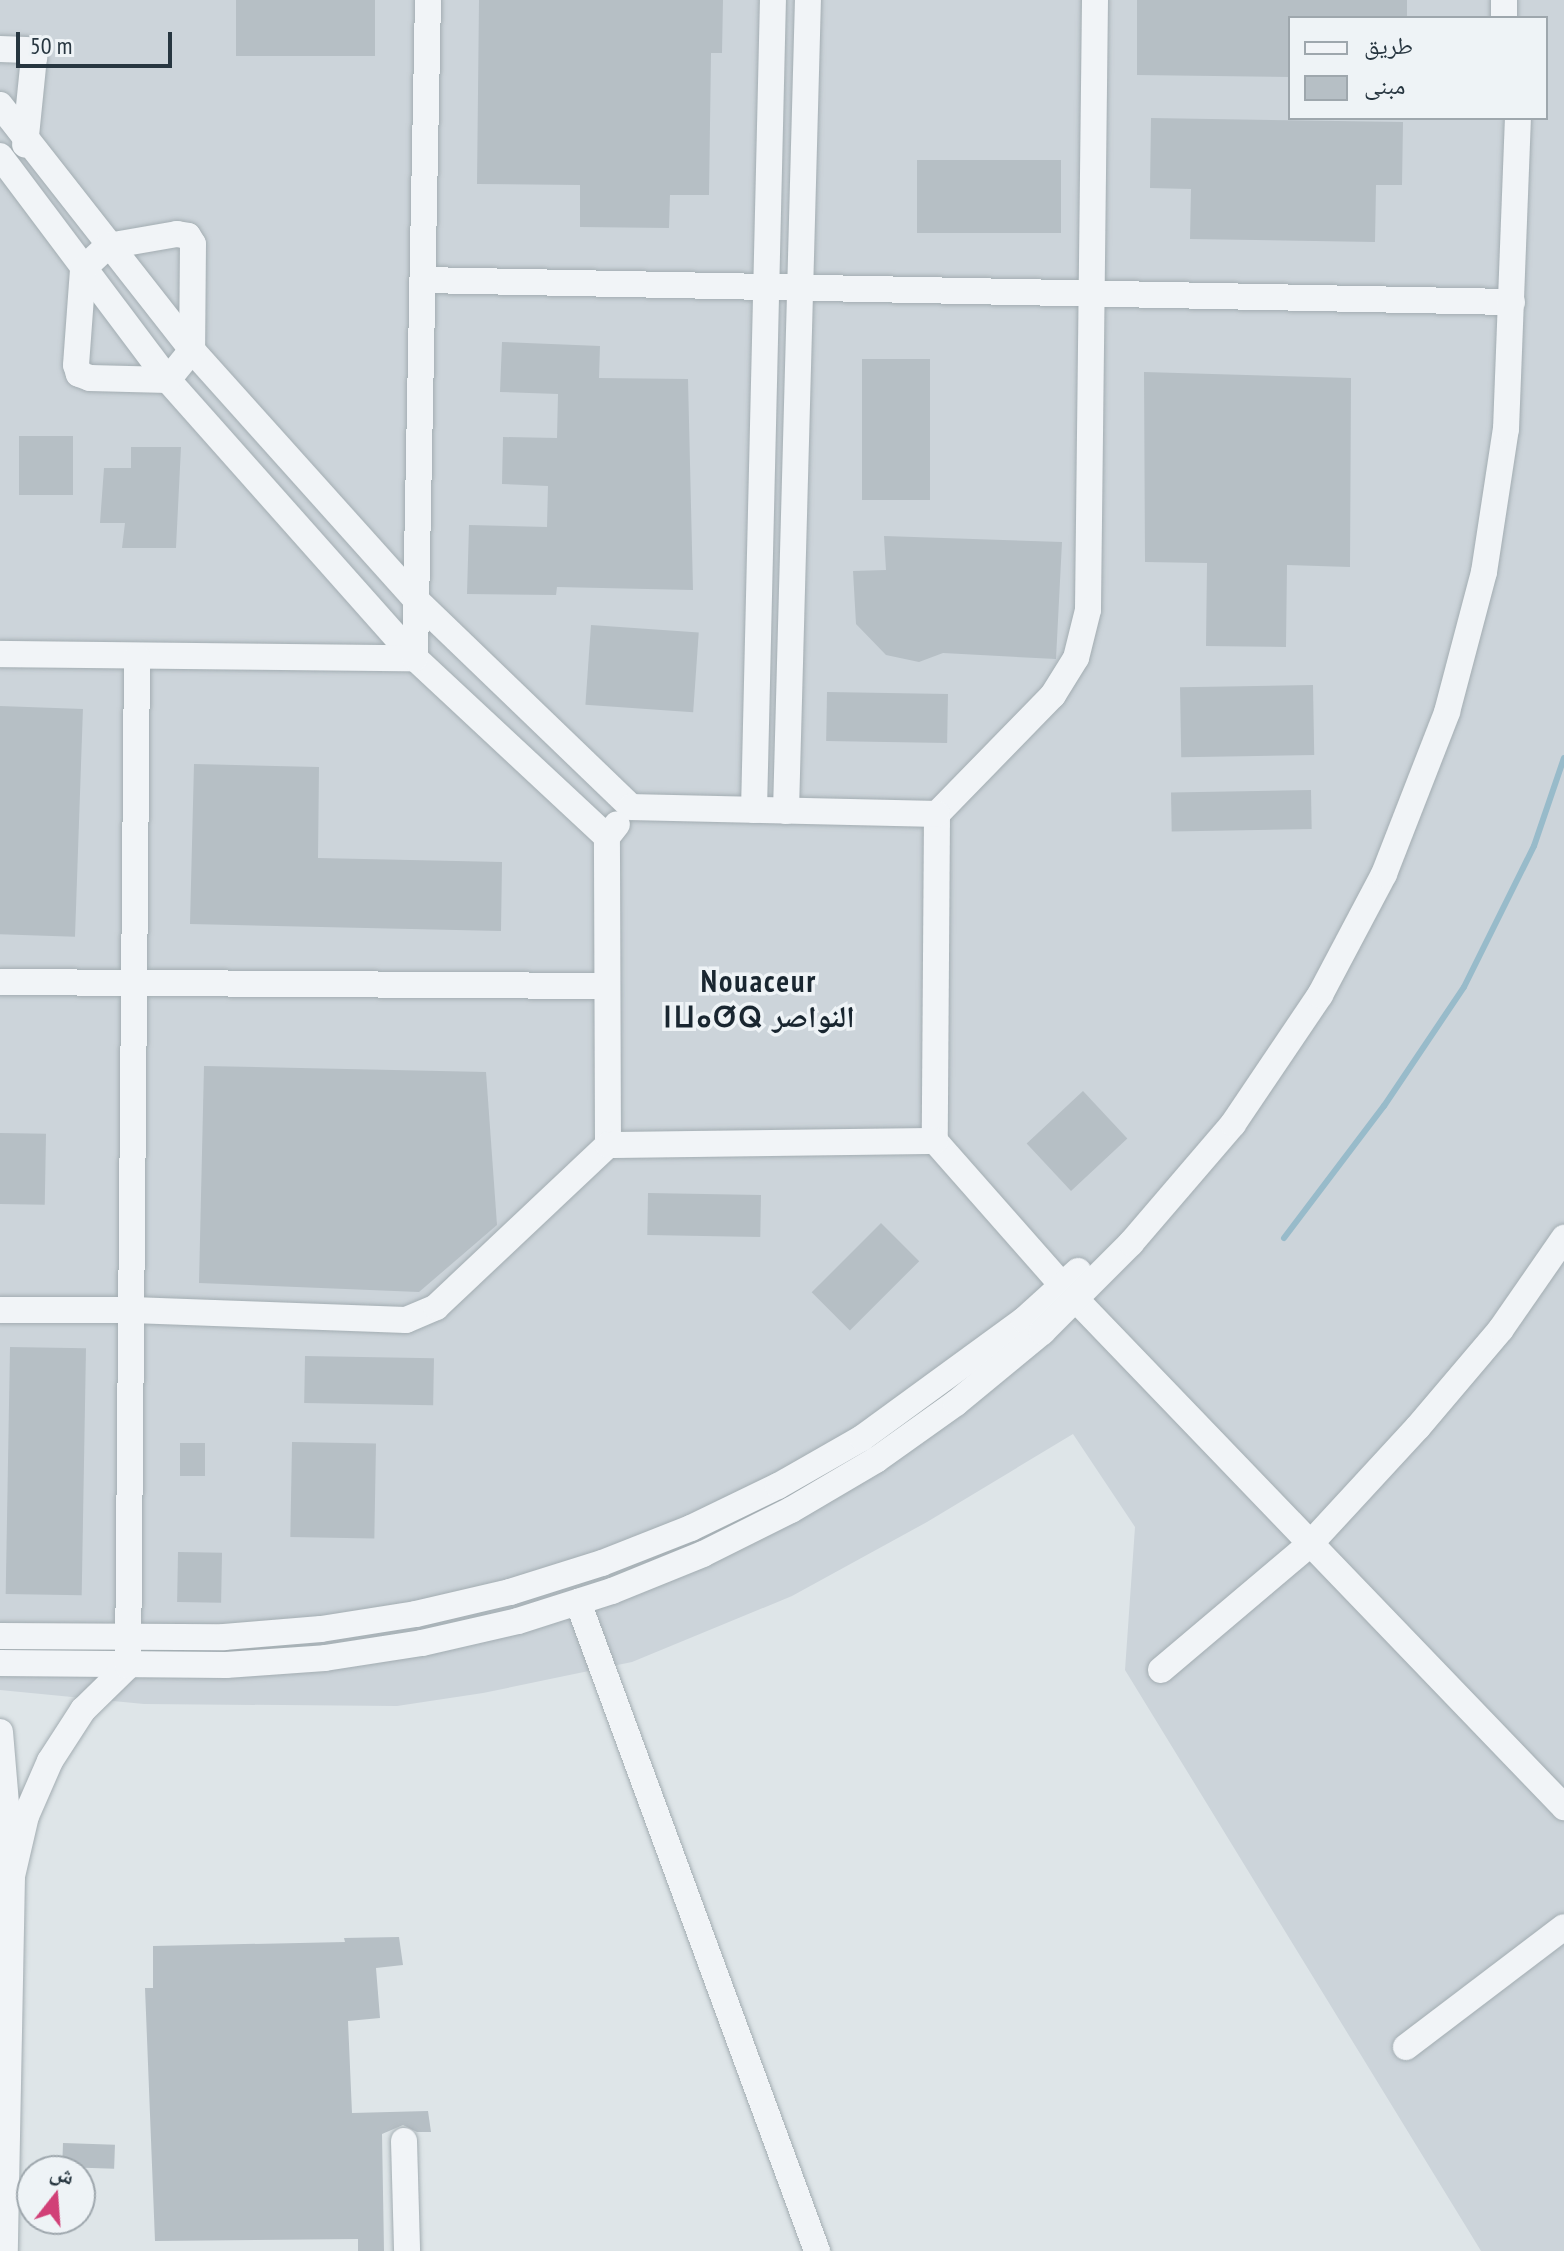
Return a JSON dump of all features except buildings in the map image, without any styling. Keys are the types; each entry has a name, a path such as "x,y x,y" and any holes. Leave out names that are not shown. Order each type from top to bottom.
{"street":[{"path":"415,658 428,0"},
{"path":"754,810 773,0"},
{"path":"786,811 808,0"},
{"path":"1095,0 1088,610 1076,658 1053,695 937,814 935,1141 1069,1292 1564,1807"},
{"path":"0,49 26,50 34,57 28,139 4,168 168,380 415,658 607,837"},
{"path":"0,105 192,350 416,600 631,807 937,814"},
{"path":"1501,120 1509,166"},
{"path":"0,1663 226,1665 325,1658 422,1643 518,1621 578,1602 703,1554 791,1510 876,1460 956,1403 1042,1332 1069,1292 1219,1114 1350,922 1407,821 1489,543 1506,429 1502,356 1509,166 1518,120"},
{"path":"177,234 192,241 192,350 168,380 90,378 79,374 76,365 83,269 108,246 177,234"},
{"path":"423,280 1504,301"},
{"path":"0,654 415,658"},
{"path":"12,1876 26,1816 50,1761 83,1710 128,1666 137,657"},
{"path":"608,1145 607,837 631,807"},
{"path":"0,982 607,986"},
{"path":"0,1310 132,1310 406,1320 422,1316 436,1307 608,1145 935,1141"},
{"path":"1161,1670 1310,1544 1418,1427 1501,1329 1564,1238"},
{"path":"0,1636 238,1636 321,1629 402,1616 510,1592 602,1563 729,1510 862,1438 1069,1292"},
{"path":"578,1602 817,2251"},
{"path":"0,1732 12,1876 5,2251"},
{"path":"1406,2047 1564,1927"},
{"path":"404,2141 407,2251"}],"shaded area":[{"path":"0,0 1564,0 1564,2251 1481,2251 1125,1670 1135,1527 1073,1434 927,1522 792,1596 632,1662 483,1693 397,1706 144,1704 0,1690"}],"waterway":[{"path":"1284,1238 1384,1106 1464,987 1534,846 1564,758"}],"district":[{"name":"Nouaceur ⵏⵡⴰⵚⵕ النواصر","path":"759,998"}]}
